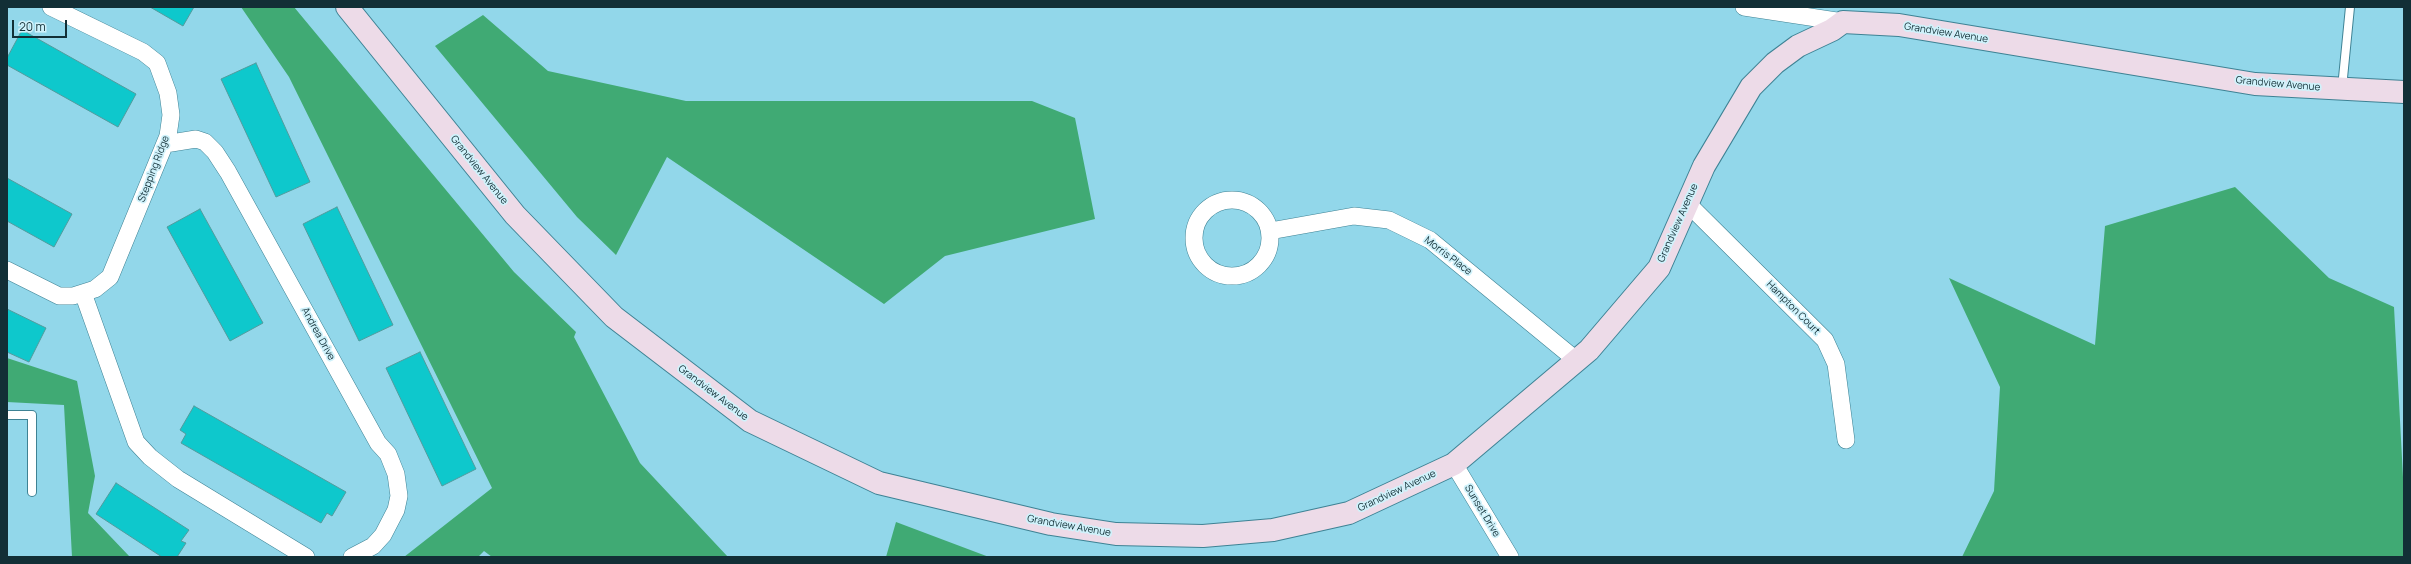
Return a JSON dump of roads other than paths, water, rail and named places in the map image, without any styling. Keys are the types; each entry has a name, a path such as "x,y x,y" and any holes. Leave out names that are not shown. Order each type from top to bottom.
{"main road":[{"name":"Grandview Avenue","path":"347,7 515,215 614,317 750,421 879,483 1051,524 1116,534 1203,536 1273,530 1349,513 1375,503 1454,464 1589,350 1659,268 1704,166 1751,88 1775,63 1798,46 1832,30 1843,22 1899,25 2255,84 2404,92"}],"street":[{"name":"Stepping Ridge","path":"7,270 59,296 73,296 95,289 110,277 165,144 171,115 168,93 157,63 143,52 51,7"},
{"path":"1744,7 1843,22"},
{"name":"Andrea Drive","path":"165,144 196,139 205,142 214,152 228,172 378,443 388,454 396,474 399,496 396,510 383,536 373,546 352,557"},
{"path":"1234,200 1246,202 1256,208 1264,217 1270,231 1270,244 1266,256 1259,266 1249,273 1238,276 1226,276 1214,273 1204,265 1197,256 1193,240 1197,222 1208,208 1218,202 1234,200"},
{"name":"Hampton Court","path":"1688,204 1825,340 1836,364 1846,440"},
{"name":"Morris Place","path":"1270,231 1354,216 1389,220 1430,240 1576,360"},
{"path":"83,293 136,442 150,458 178,479 306,557"},
{"name":"Sunset Drive","path":"1454,464 1510,557"}],"lane":[{"path":"2342,88 2350,7"},
{"path":"7,415 32,415 32,492"}]}
